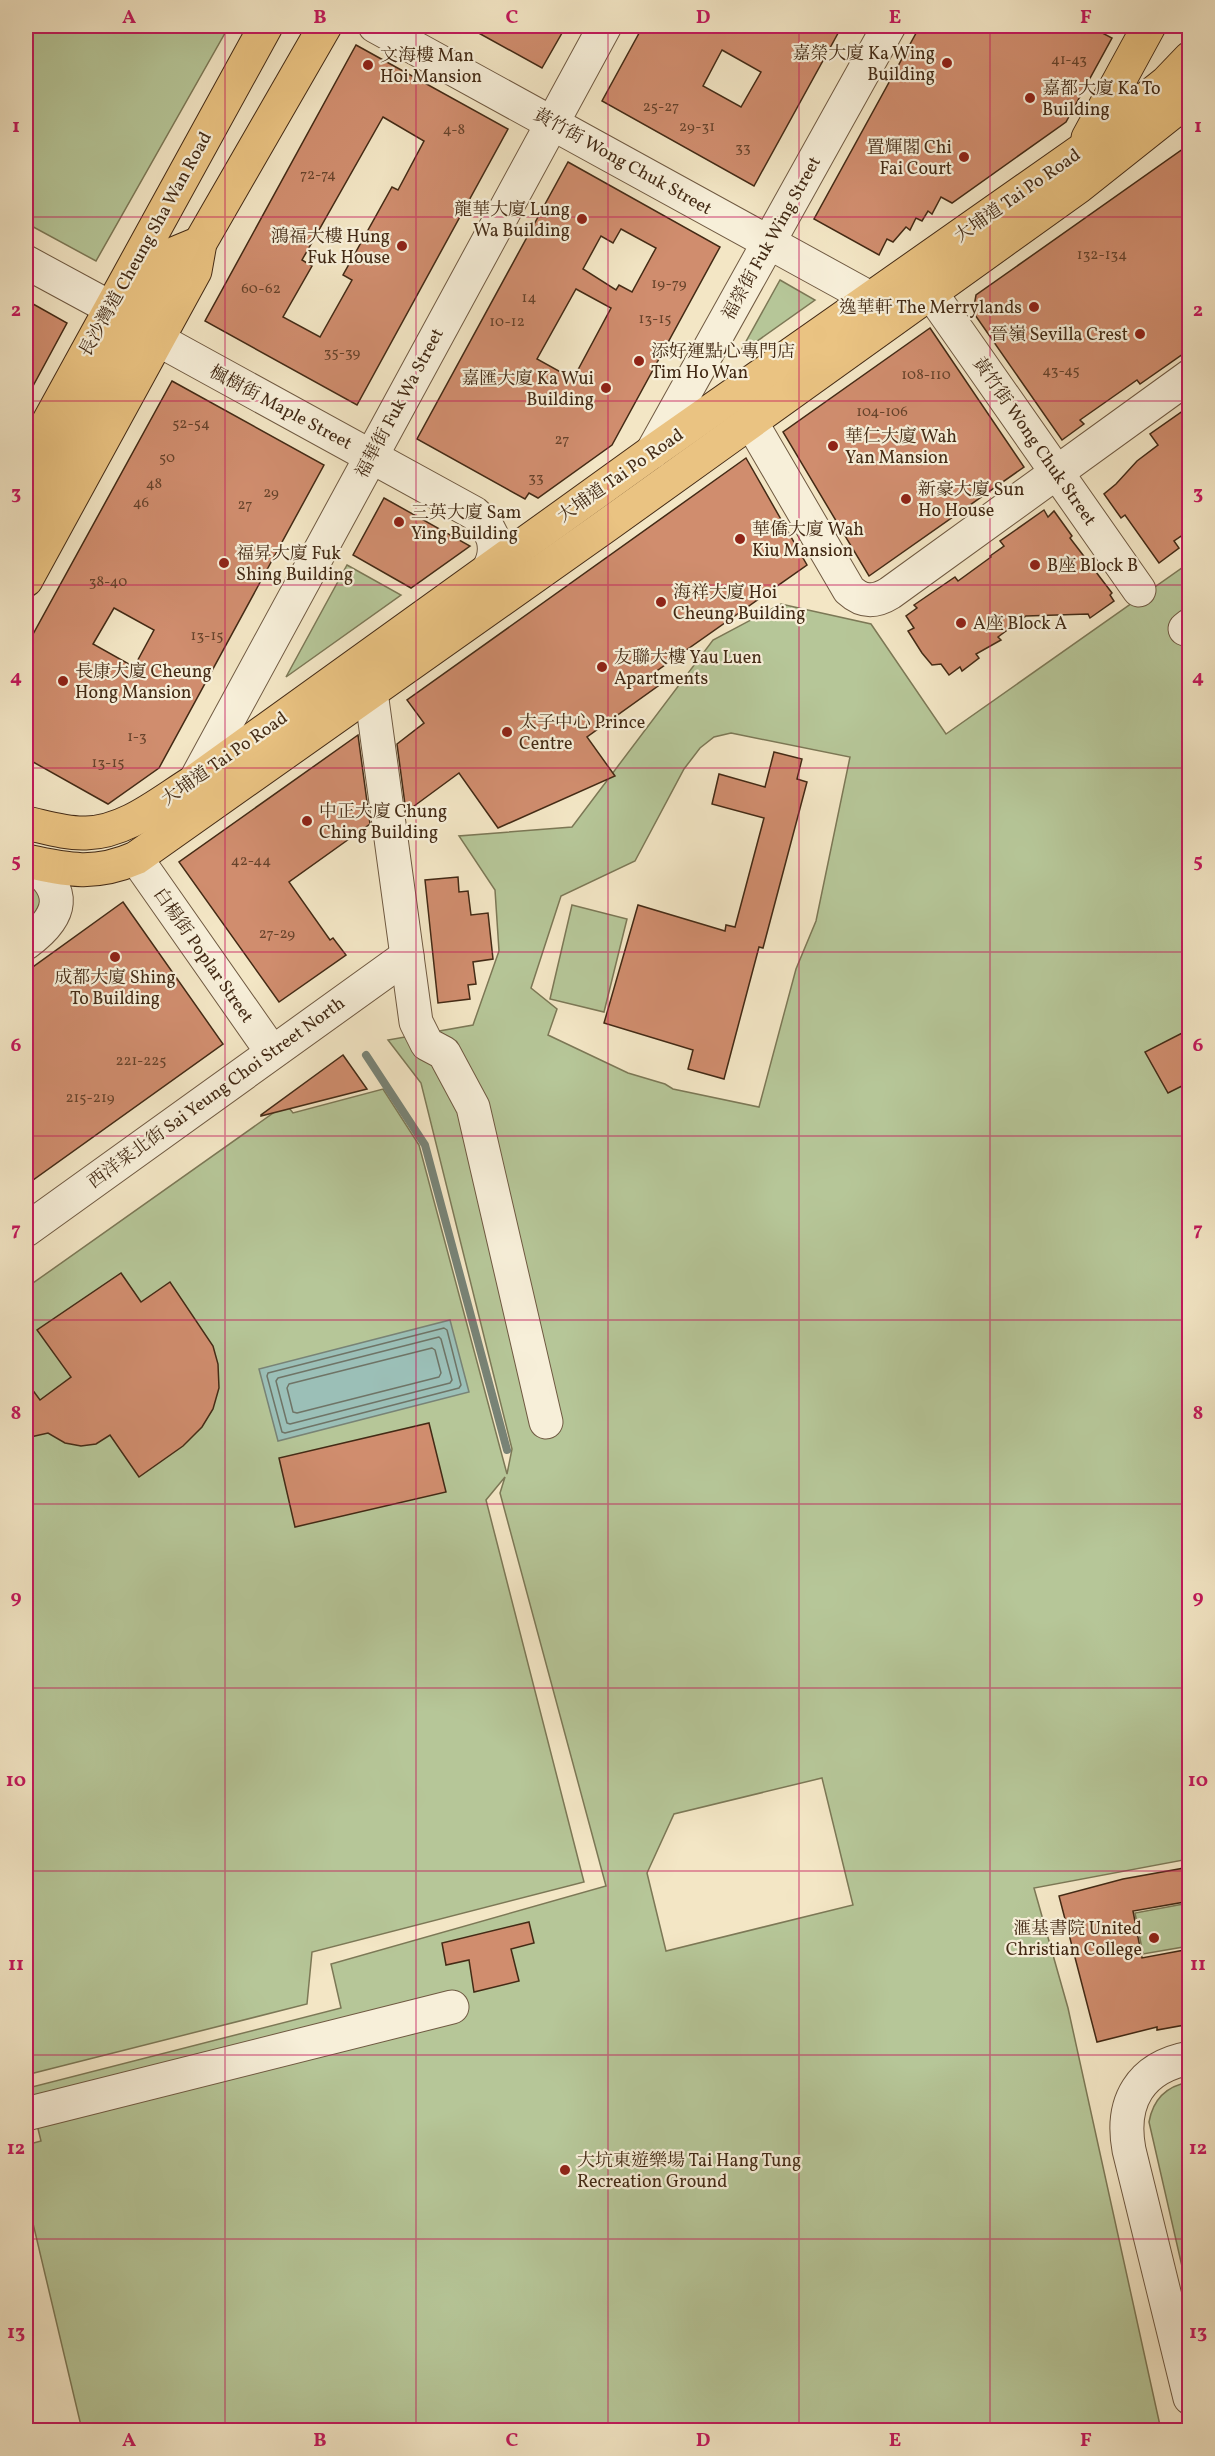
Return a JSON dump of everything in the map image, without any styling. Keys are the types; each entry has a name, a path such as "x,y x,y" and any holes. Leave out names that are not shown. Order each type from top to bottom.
{"main road":[{"name":"長沙灣道 Cheung Sha Wan Road","path":"26,463 109,308 266,26"},
{"path":"26,522 185,249 325,26"},
{"path":"1082,150 1149,26"},
{"name":"大埔道 Tai Po Road","path":"26,823 70,832 103,831 133,819 195,781 652,452 1082,150 1166,83 1190,58"},
{"name":"大埔道 Tai Po Road","path":"27,862 84,871 118,866 136,858 931,293 1078,187 1190,98"},
{"path":"26,580 195,271 185,249"}],"street":[{"name":"黃竹街 Wong Chuk Street","path":"375,26 870,298"},
{"name":"福華街 Fuk Wa Street","path":"195,781 605,26"},
{"name":"福榮街 Fuk Wing Street","path":"652,452 889,26"},
{"path":"26,262 109,308"},
{"name":"黃竹街 Wong Chuk Street","path":"931,293 1140,590"},
{"name":"楓樹街 Maple Street","path":"157,339 465,507 484,521 494,540 493,561 488,570"},
{"path":"751,422 849,590 869,601 890,593 1190,376"},
{"path":"371,692 416,1022 427,1044 444,1053 472,1107 546,1422"},
{"name":"白楊街 Poplar Street","path":"136,858 272,1052"},
{"name":"大埔道 Tai Po Road","path":"26,943 47,926 56,905 51,882 42,871 27,862"},
{"name":"西洋菜北街 Sai Yeung Choi Street North","path":"26,1230 408,956"},
{"path":"26,2114 452,2007"},
{"path":"1190,2058 1165,2065 1143,2081 1129,2106 1126,2133 1190,2398"}],"green space":[{"path":"26,26 229,26 96,261 26,223"},
{"path":"780,280 815,300 739,354"},
{"path":"1189,563 1189,1859 1034,1888 1068,2008 1161,2430 82,2430 26,2194 26,2145 41,2141 28,2088 341,2008 331,1964 606,1886 500,1493 505,1477 486,1500 584,1882 312,1952 307,2004 26,2075 26,1288 286,1104 293,1113 383,1089 419,1145 507,1474 512,1449 421,1083 388,1040 473,1025 499,951 495,890 459,836 572,827 713,640 781,604 871,624 946,734","holes":["731,733 850,757 816,921 796,969 759,1107 673,1089 665,1084 628,1073 548,1035 557,1009 531,988 561,896 635,861 684,769 700,748 714,737","822,1778 853,1905 666,1951 647,1873 674,1814"]},
{"path":"347,565 401,595 286,677"},
{"path":"26,887 42,890 45,894 26,930"},
{"path":"572,905 627,919 604,1012 550,999"},
{"path":"1189,1903 1189,1946 1143,1954 1135,1913"},
{"path":"1190,2082 1189,2297 1149,2122 1154,2107 1162,2095 1174,2087"}],"water":[{"path":"450,1320 469,1392 278,1441 259,1369"}],"building":[{"path":"466,26 566,26 542,68"},
{"path":"643,26 842,26 754,186 602,101","holes":["722,50 761,72 741,107 703,86"]},
{"path":"920,26 1089,26 1112,38 1066,122 952,203 941,197 932,214 928,211 922,221 916,218 910,230 906,227 893,242 887,239 879,255 814,219"},
{"path":"356,45 508,129 357,405 205,321","holes":["383,117 424,141 398,190 392,187 343,275 352,280 320,337 283,317 312,266 302,260"]},
{"path":"1190,144 1190,349 1140,384 1137,380 1080,420 1084,424 1062,440 973,312 976,295"},
{"path":"568,162 720,247 612,445 538,498 529,493 525,499 417,439","holes":["621,229 656,248 632,292 619,285 616,290 583,269 601,236 613,243","576,289 611,308 573,379 537,359"]},
{"path":"26,300 67,323 26,399"},
{"path":"930,328 1024,467 869,576 783,432"},
{"path":"172,381 324,465 159,768 108,804 26,758 26,647","holes":["114,608 154,630 134,667 93,644"]},
{"path":"1190,406 1190,530 1174,541 1179,548 1159,563 1125,515 1121,518 1104,494 1137,461 1158,445 1150,434"},
{"path":"746,458 807,565 651,675 658,686 587,737 615,776 498,828 459,773 406,812 397,744 424,723 407,700"},
{"name":"三英大廈 Sam Ying Building","path":"384,498 470,546 411,588 353,555"},
{"path":"1044,510 1048,517 1054,511 1072,536 1070,538 1112,593 1110,595 1114,601 1090,618 1088,614 1026,616 998,637 1001,640 976,654 979,658 962,671 960,667 949,675 941,664 932,665 908,631 914,628 906,616 917,608 914,605 955,577 958,581 991,557 1004,546 1000,541"},
{"path":"358,735 370,824 289,882 330,940 333,938 346,955 279,1002 179,862"},
{"path":"774,752 802,759 797,779 807,782 763,948 759,947 724,1079 688,1069 693,1050 604,1023 638,905 725,931 726,925 735,927 764,818 712,804 719,774 765,787"},
{"path":"458,877 459,892 468,891 471,915 488,913 493,959 473,962 476,984 468,985 470,999 438,1003 425,880"},
{"path":"123,902 223,1044 26,1185 26,972"},
{"path":"1190,1029 1190,1082 1168,1093 1145,1052"},
{"path":"343,1055 367,1089 261,1116 261,1115"},
{"path":"121,1273 141,1302 170,1282 213,1346 218,1364 219,1388 213,1409 202,1427 183,1446 139,1477 110,1435 96,1444 81,1446 65,1443 48,1433 26,1438 26,1381 40,1400 71,1377 37,1330"},
{"path":"429,1423 446,1492 295,1527 279,1458"},
{"path":"1190,1867 1190,1901 1133,1911 1142,1958 1190,1949 1190,2024 1157,2030 1157,2027 1097,2042 1059,1896 1123,1879"},
{"path":"529,1922 534,1943 511,1949 519,1981 474,1992 469,1960 446,1965 442,1943"}],"waterway":[{"path":"366,1055 425,1145 507,1450"}],"place":[{"name":"嘉榮大廈 Ka Wing Building","path":"947,63"},
{"name":"文海樓 Man Hoi Mansion","path":"368,65"},
{"name":"嘉都大廈 Ka To Building","path":"1030,98"},
{"name":"置輝閣 Chi Fai Court","path":"964,157"},
{"name":"龍華大廈 Lung Wa Building","path":"582,219"},
{"name":"鴻福大樓 Hung Fuk House","path":"402,246"},
{"name":"逸華軒 The Merrylands","path":"1034,307"},
{"name":"晉嶺 Sevilla Crest","path":"1140,334"},
{"name":"添好運點心專門店 Tim Ho Wan","path":"639,361"},
{"name":"嘉匯大廈 Ka Wui Building","path":"606,388"},
{"name":"華仁大廈 Wah Yan Mansion","path":"833,446"},
{"name":"新豪大廈 Sun Ho House","path":"906,499"},
{"name":"三英大廈 Sam Ying Building","path":"399,522"},
{"name":"華僑大廈 Wah Kiu Mansion","path":"740,539"},
{"name":"福昇大廈 Fuk Shing Building","path":"224,563"},
{"name":"B座 Block B","path":"1035,565"},
{"name":"海祥大廈 Hoi Cheung Building","path":"661,602"},
{"name":"A座 Block A","path":"961,623"},
{"name":"友聯大樓 Yau Luen Apartments","path":"602,667"},
{"name":"長康大廈 Cheung Hong Mansion","path":"63,681"},
{"name":"太子中心 Prince Centre","path":"507,732"},
{"name":"中正大廈 Chung Ching Building","path":"307,821"},
{"name":"成都大廈 Shing To Building","path":"115,957"},
{"name":"滙基書院 United Christian College","path":"1154,1938"},
{"name":"大坑東遊樂場 Tai Hang Tung Recreation Ground","path":"565,2170"}]}
